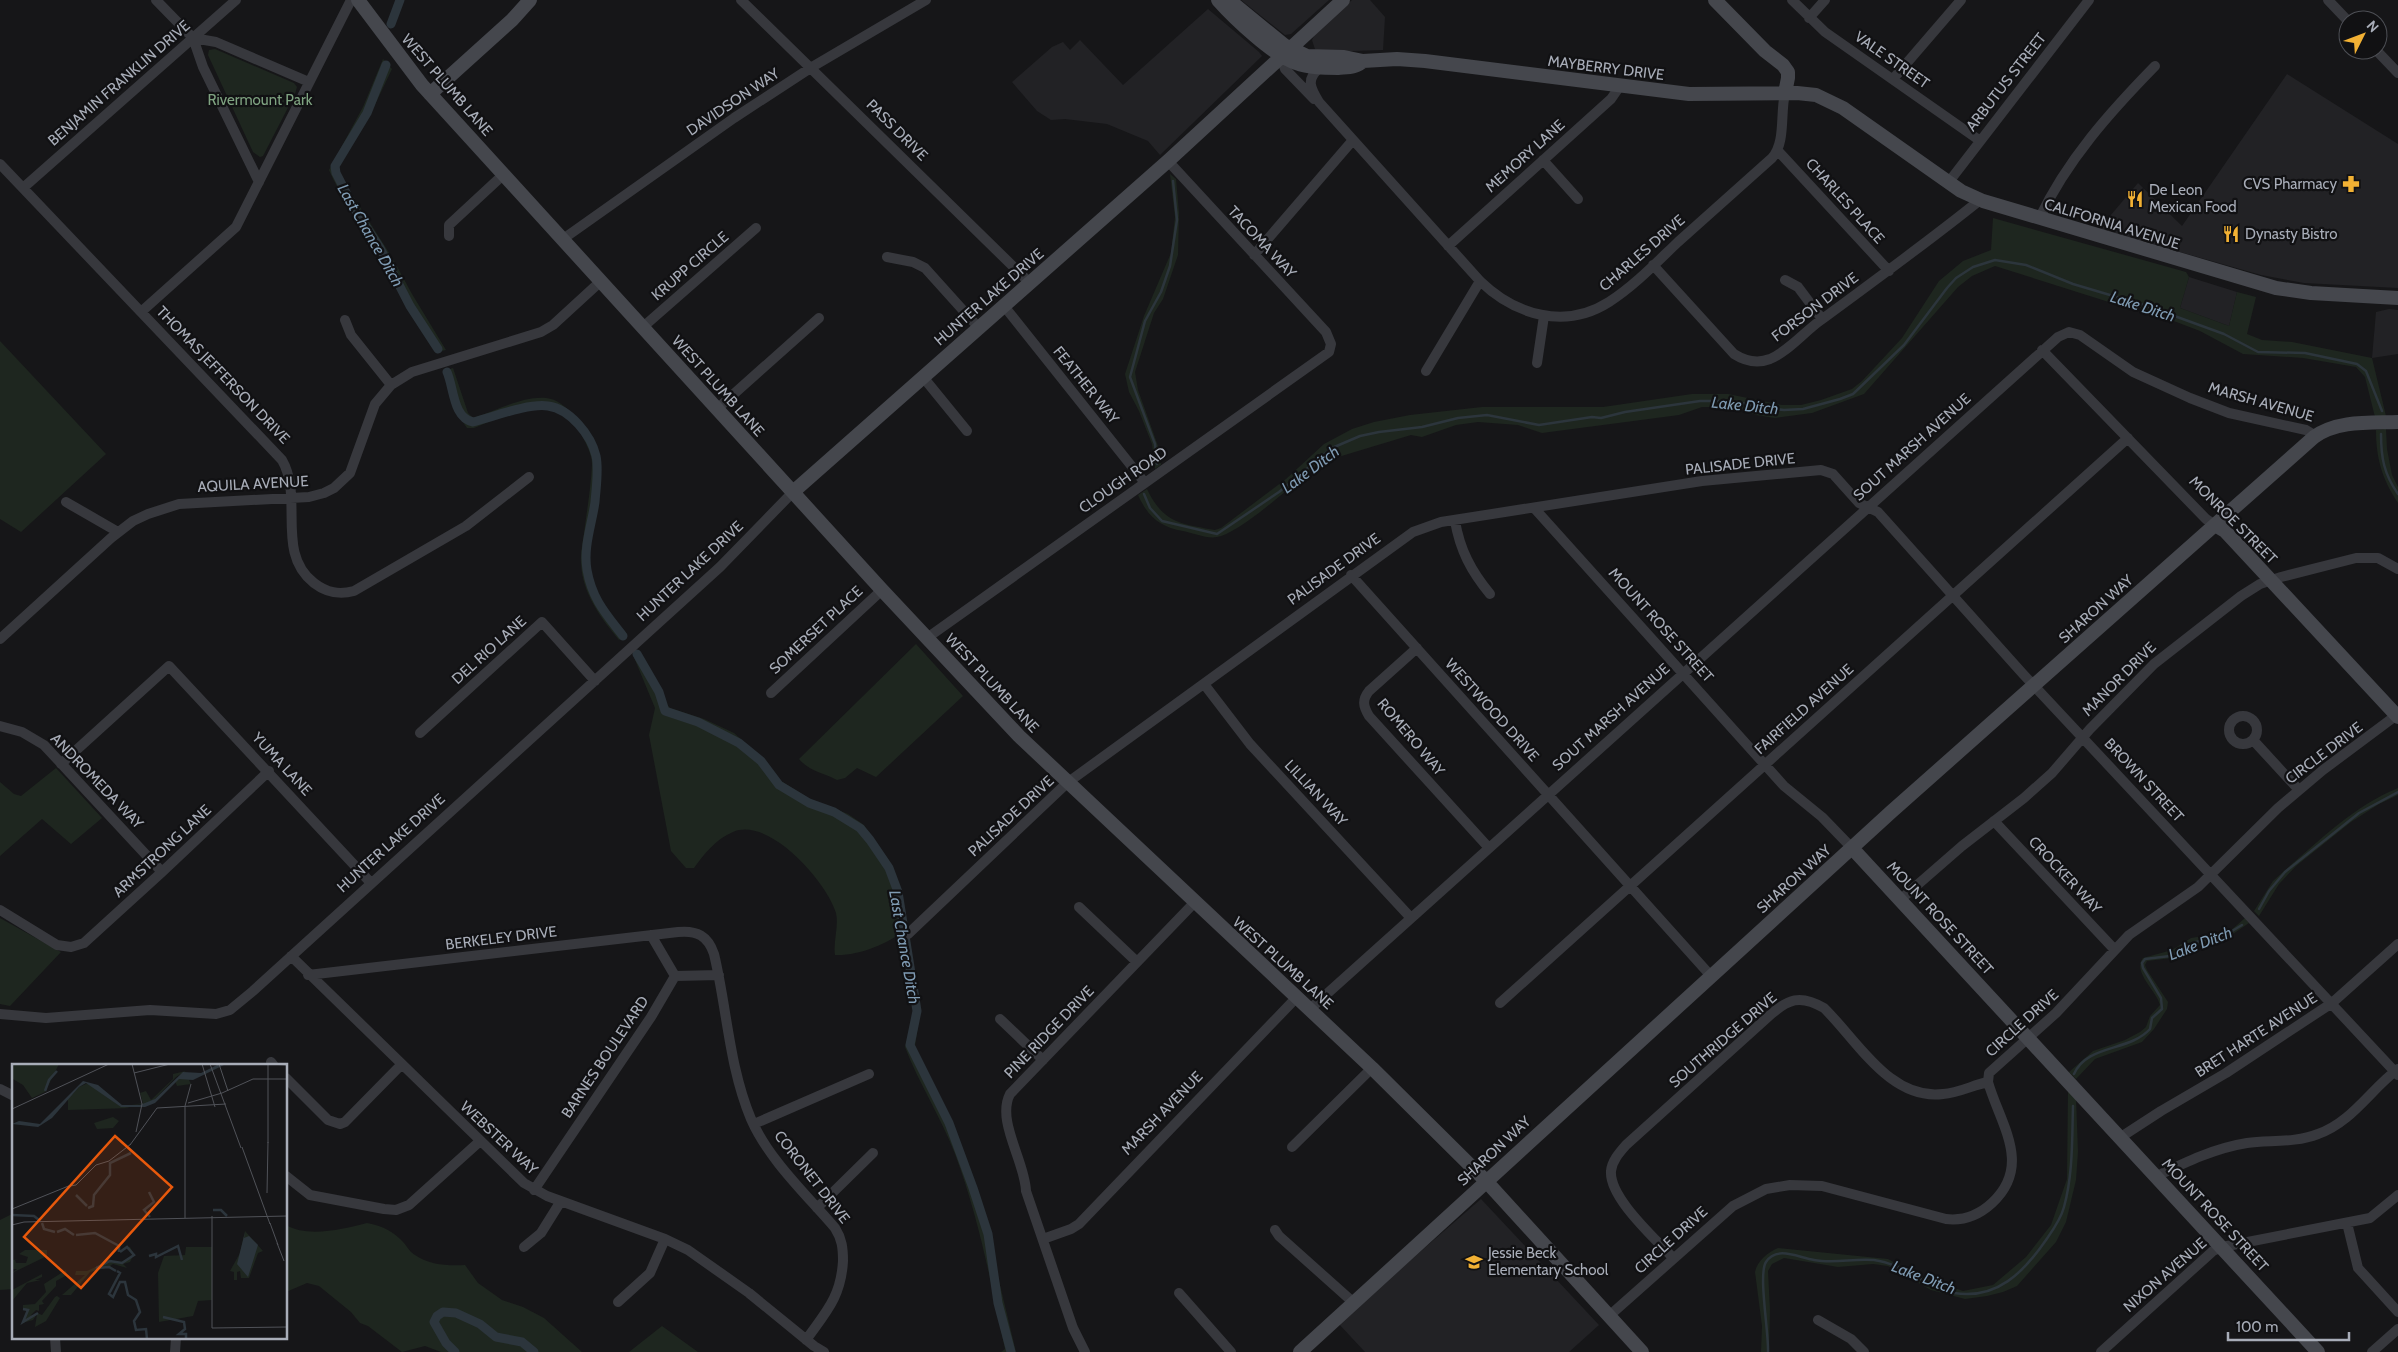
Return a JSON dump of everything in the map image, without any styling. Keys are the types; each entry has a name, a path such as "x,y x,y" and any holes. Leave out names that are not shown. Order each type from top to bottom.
{"street":[{"path":"156,0 193,38 203,67 259,182"},
{"name":"BENJAMIN FRANKLIN DRIVE","path":"23,188 236,0"},
{"path":"141,312 236,227 351,0"},
{"name":"WEST PLUMB LANE","path":"358,0 430,94 882,590 1019,736 1194,903 1372,1068 1486,1181 1642,1352"},
{"path":"430,94 512,20 530,0"},
{"name":"PASS DRIVE","path":"742,0 1030,283"},
{"name":"DAVIDSON WAY","path":"563,239 734,118 812,68 926,0"},
{"name":"MAYBERRY DRIVE","path":"1218,0 1285,52 1307,56 1322,63 1352,67 1363,61 1396,59 1425,61 1689,94 1785,93 1816,95 1843,108"},
{"name":"MAYBERRY DRIVE","path":"1229,0 1285,52"},
{"name":"HUNTER LAKE DRIVE","path":"0,1014 46,1018 150,1010 216,1014 236,1006 720,567 793,492 1168,161 1343,0"},
{"path":"1715,0 1788,72 1781,110 1778,151"},
{"name":"VALE STREET","path":"1792,0 1825,32 1979,140"},
{"path":"1809,18 1825,0"},
{"path":"1893,79 1961,0"},
{"name":"ARBUTUS STREET","path":"1948,182 2089,0"},
{"path":"2328,0 2338,10"},
{"path":"1311,28 1308,37 1309,44 1322,63"},
{"path":"193,38 216,42 309,82"},
{"name":"CHARLES DRIVE","path":"1285,52 1288,73 1308,94 1319,102 1480,281 1508,304 1544,316 1572,316 1596,309 1616,297 1778,151"},
{"path":"2386,60 2398,73"},
{"name":"CHARLES DRIVE","path":"1319,102 1310,85 1312,76 1322,63"},
{"path":"2039,219 2063,177 2092,135 2155,66"},
{"name":"MEMORY LANE","path":"1448,246 1610,99 1620,86"},
{"name":"CALIFORNIA AVENUE","path":"1843,108 1948,182 1980,200 2276,288 2311,293 2398,298"},
{"path":"1254,255 1353,140"},
{"name":"CHARLES PLACE","path":"1778,151 1889,272"},
{"path":"1544,160 1578,199"},
{"name":"TACOMA WAY","path":"1168,161 1326,332 1332,344"},
{"name":"THOMAS JEFFERSON DRIVE","path":"0,164 282,460 289,476 294,553 300,570 321,588 336,593 354,591 444,540 529,477"},
{"path":"449,236 449,225 504,174"},
{"name":"FORSON DRIVE","path":"1653,265 1728,348 1746,360 1760,361 1775,356 1822,319 1889,272 1980,200"},
{"name":"KRUPP CIRCLE","path":"643,327 756,228"},
{"path":"887,257 913,262 925,268 979,328"},
{"path":"1785,280 1798,286 1822,319"},
{"name":"AQUILA AVENUE","path":"0,639 118,532 148,514 179,504 290,498 324,493 343,482 356,463 375,404 391,385 412,372 541,332 553,325 601,281"},
{"path":"1426,371 1480,281"},
{"name":"FEATHER WAY","path":"1004,306 1145,483"},
{"path":"1537,364 1544,316"},
{"path":"717,409 819,318"},
{"path":"345,320 351,335 391,385"},
{"name":"SOUT MARSH AVENUE","path":"1310,1009 2042,350 2058,337 2069,332"},
{"name":"MARSH AVENUE","path":"2069,332 2080,335 2138,375 2190,398 2230,412 2306,430 2316,436 2333,426 2398,422"},
{"name":"CLOUGH ROAD","path":"927,638 1326,356 1332,344"},
{"name":"MONROE STREET","path":"2042,350 2206,519 2224,531 2398,716"},
{"path":"924,377 968,431"},
{"name":"SHARON WAY","path":"1300,1352 1852,848 2316,436"},
{"name":"FAIRFIELD AVENUE","path":"1500,1003 2128,438"},
{"name":"PALISADE DRIVE","path":"908,934 1067,783 1351,575 1413,532 1428,525 1702,482 1821,470 1833,474 1859,503 1868,507"},
{"path":"66,502 118,532"},
{"name":"BROWN STREET","path":"1868,507 1878,512 2034,685 2397,1072"},
{"name":"MOUNT ROSE STREET","path":"1535,509 1765,765 1791,792 1822,817 1852,848 2318,1352"},
{"path":"1455,520 1459,541 1466,560 1473,573 1490,594"},
{"name":"MANOR DRIVE","path":"1900,900 2052,773 2136,680 2176,645 2241,596 2271,580 2364,557 2378,558 2398,569"},
{"name":"WESTWOOD DRIVE","path":"1351,575 1711,976"},
{"name":"SOMERSET PLACE","path":"772,693 882,590"},
{"name":"DEL RIO LANE","path":"420,733 542,622 595,681"},
{"name":"ROMERO WAY","path":"1417,648 1369,691 1364,699 1364,707 1369,716 1489,848"},
{"name":"YUMA LANE","path":"61,764 170,666 371,883"},
{"name":"LILLIAN WAY","path":"1204,684 1250,744 1411,918"},
{"name":"CIRCLE DRIVE","path":"1609,1316 1733,1206 1755,1193 1776,1186 1801,1184 1822,1186 1946,1219 1963,1218 1981,1212 1995,1200 2007,1185 2012,1159 2009,1141 1988,1082 1989,1073 2068,1001 2114,950 2141,925 2187,895 2211,874 2259,825 2299,790 2398,716"},
{"name":"ANDROMEDA WAY","path":"0,726 22,732 34,738 61,764 162,872"},
{"path":"2253,740 2299,790"},
{"name":"ARMSTRONG LANE","path":"0,910 58,944 71,947 90,939 269,771"},
{"name":"CROCKER WAY","path":"1994,821 2114,950"},
{"name":"PINE RIDGE DRIVE","path":"1085,1352 1073,1328 1026,1191 1025,1175 1005,1108 1010,1094 1194,903"},
{"path":"1079,907 1137,962"},
{"name":"CORONET DRIVE","path":"651,935 686,931 700,934 712,947 740,1084 754,1124 774,1156 835,1228 842,1242 842,1278 835,1297 806,1340"},
{"path":"651,935 675,976 719,975"},
{"name":"BERKELEY DRIVE","path":"308,975 651,935"},
{"name":"BRET HARTE AVENUE","path":"2121,1137 2161,1111 2208,1085 2332,1003 2398,944"},
{"name":"WEBSTER WAY","path":"290,956 480,1142 534,1190 665,1239 688,1250 824,1352"},
{"name":"BARNES BOULEVARD","path":"534,1190 651,1017 675,976"},
{"name":"MARSH AVENUE","path":"1043,1239 1064,1232 1079,1224 1297,997"},
{"name":"SOUTHRIDGE DRIVE","path":"1673,1258 1620,1199 1611,1180 1613,1163 1626,1145 1768,1016 1788,1002 1803,1000 1814,1002 1824,1008 1882,1071 1903,1087 1916,1092 1942,1095 1988,1082"},
{"path":"1000,1019 1042,1060"},
{"path":"288,1080 328,1120 340,1124 346,1122 402,1064"},
{"path":"1292,1147 1372,1068"},
{"path":"2157,1176 2196,1158 2233,1146 2295,1140 2319,1134 2350,1115 2397,1072"},
{"path":"754,1124 869,1074"},
{"path":"0,1089 12,1095"},
{"path":"288,1178 310,1195 384,1210 396,1210 416,1199 480,1142"},
{"path":"817,1208 873,1153"},
{"name":"NIXON AVENUE","path":"2102,1352 2208,1255 2222,1247 2370,1218 2398,1195"},
{"path":"524,1247 541,1233 561,1201"},
{"path":"2347,1223 2358,1268 2398,1312"},
{"path":"1275,1230 1279,1236 1354,1303"},
{"path":"618,1302 650,1273 665,1239"},
{"path":"1179,1293 1231,1352"},
{"path":"1818,1320 1852,1339 1864,1352"},
{"path":"2372,1352 2398,1329"}],"shaded area":[{"path":"1241,0 1329,0 1291,34 1285,35"},
{"path":"1352,0 1370,0 1385,17 1383,50 1322,52 1315,49 1312,40 1316,32"},
{"path":"1208,9 1262,56 1160,155 1148,141 1107,124 1065,119 1051,120 1037,111 1012,82 1052,47 1063,42 1070,50 1080,40 1123,85"},
{"path":"2287,74 2398,144 2398,288 2304,283 2261,275 2099,229 2138,183 2182,226"},
{"path":"2189,277 2237,292 2229,326 2180,308"},
{"path":"2389,309 2398,310 2398,354 2372,358 2376,312"},
{"name":"Jessie Beck Elementary School","path":"1481,1199 1599,1325 1569,1352 1365,1352 1338,1323"}],"green space":[{"name":"Rivermount Park","path":"215,49 294,83 297,87 263,156 260,157 253,152 208,55 209,50"},
{"path":"383,59 392,69 371,113 337,167 339,174 393,259 446,350 437,352 371,239 338,189 329,170 363,107"},
{"path":"1170,174 1176,179 1179,213 1178,255 1163,299 1154,313 1135,372 1138,390 1158,446 1161,465 1155,469 1152,444 1129,392 1125,374 1144,316 1171,253 1175,217"},
{"path":"1993,218 2186,272 2189,277 2180,308 2229,326 2237,292 2256,297 2247,334 2262,340 2292,342 2372,358 2386,416 2375,417 2365,377 2356,367 2303,358 2243,354 2200,331 2137,307 2134,310 1995,266 1972,276 1958,287 1864,394 1812,413 1775,418 1756,415 1736,407 1702,407 1679,415 1542,433 1518,425 1478,422 1456,425 1422,437 1411,435 1325,461 1316,466 1282,495 1239,527 1217,537 1200,536 1161,524 1146,509 1138,495 1147,489 1160,509 1174,520 1192,526 1215,530 1221,528 1286,479 1324,444 1352,429 1374,422 1410,415 1482,407 1603,407 1692,394 1728,394 1782,405 1801,405 1821,400 1852,389 1862,381 1902,338 1939,281 1963,261 1991,250"},
{"path":"0,341 106,454 21,532 0,519"},
{"path":"453,368 468,413 473,418 528,399 546,398 557,401 564,406 585,430 594,448 600,478 599,497 589,545 588,561 597,591 614,618 627,634 619,640 594,604 582,574 581,551 590,490 592,460 580,432 569,419 557,412 544,408 517,412 474,428 467,428 456,412 444,371"},
{"path":"2386,429 2387,449 2392,475 2398,487 2398,503 2384,477 2377,450 2376,430"},
{"path":"916,644 963,696 876,777 857,768 845,778 837,780 803,763 799,759"},
{"path":"638,651 663,700 670,708 704,719 734,733 752,749 781,781 810,799 848,814 864,825 888,859 897,878 905,930 890,940 872,948 844,955 835,955 837,918 830,900 821,885 795,855 779,842 763,834 747,830 733,832 706,852 694,868 686,868 671,851 649,735 655,708 633,655"},
{"path":"56,768 102,818 71,844 42,819 0,856 0,782 14,794 21,796"},
{"path":"2398,788 2398,795 2379,804 2351,822 2296,866 2279,884 2259,916 2254,911 2273,881 2324,836 2367,804"},
{"path":"0,918 61,952 10,1006 0,1004"},
{"path":"2245,918 2249,923 2227,938 2196,946 2172,958 2147,961 2145,965 2147,970 2168,1002 2167,1009 2154,1029 2142,1042 2095,1059 2076,1079 2069,1072 2093,1051 2125,1040 2146,1027 2150,1016 2160,1005 2143,975 2140,963 2143,958 2172,950 2191,938 2229,932"},
{"path":"910,941 920,1013 915,1046 917,1054 934,1085 968,1168 987,1231 1016,1352 1001,1352 1005,1349 984,1251 971,1202 955,1154 905,1047 913,1019 913,1007 901,946"},
{"path":"2068,1089 2076,1098 2078,1152 2076,1180 2066,1222 2056,1242 2017,1286 1987,1296 1965,1299 1931,1290 1888,1266 1873,1264 1838,1267 1784,1258 1772,1264 1768,1271 1770,1310 1769,1352 1761,1352 1762,1326 1755,1272 1758,1264 1764,1257 1778,1248 1888,1259 1917,1275 1963,1291 1993,1285 2026,1257 2051,1225 2067,1179"},
{"path":"12,1214 12,1289 0,1290 0,1220"},
{"path":"367,1223 383,1227 400,1239 412,1253 426,1261 445,1265 465,1265 478,1283 502,1300 523,1307 544,1318 582,1352 441,1352 425,1346 402,1352 368,1326 360,1323 351,1312 319,1286 307,1283 288,1291 288,1226 315,1232 337,1230"},
{"path":"662,1326 698,1352 629,1352"}],"waterway":[{"name":"Last Chance Ditch","path":"391,24 400,0"},
{"name":"Last Chance Ditch","path":"386,65 367,113 335,166 336,173 354,208 380,248 410,306 438,349"},
{"name":"Lake Ditch","path":"1157,464 1155,444 1130,377 1145,321 1161,292 1170,266 1177,220 1173,181"},
{"name":"Lake Ditch","path":"1144,494 1150,508 1162,521 1217,534 1279,492 1332,448 1360,436 1422,427 1458,418 1487,415 1539,425 1592,417 1601,418 1625,412 1700,401 1733,401 1784,410 1803,409 1840,399 1853,394 1904,345 1956,278 1973,267 1995,260 2026,265 2073,284 2147,306 2224,334 2258,352 2305,353 2357,364 2366,371 2382,411"},
{"name":"Last Chance Ditch","path":"447,372 455,402 461,415 466,419 473,422 521,408 548,406 564,412 584,432 596,456 597,467 595,502 586,553 587,570 596,598 623,636"},
{"name":"Lake Ditch","path":"2381,434 2384,466 2389,480 2398,494"},
{"name":"Last Chance Ditch","path":"637,654 659,692 665,711 698,722 739,743 761,761 779,785 809,803 834,812 860,828 889,868 898,892 917,1011 910,1045 949,1123 973,1188 988,1234 998,1303 1011,1352"},
{"name":"Lake Ditch","path":"2259,909 2269,891 2285,872 2359,813 2398,792"},
{"name":"Lake Ditch","path":"2074,1074 2080,1064 2088,1058 2131,1042 2150,1029 2152,1018 2162,1009 2161,998 2143,968 2142,963 2145,959 2170,956 2192,943 2227,934 2242,925"},
{"name":"Lake Ditch","path":"1768,1352 1763,1278 1766,1262 1776,1254 1789,1254 1822,1261 1874,1260 1885,1262 1933,1286 1954,1293 1969,1294 1983,1292 1996,1288 2019,1273 2046,1240 2063,1211 2071,1170 2073,1106"},
{"name":"Last Chance Ditch","path":"455,1352 446,1343 434,1322 437,1316 443,1312 456,1313 480,1324 496,1337 522,1342 534,1352"}],"place":[{"name":"CVS Pharmacy","path":"2351,184"},
{"name":"De Leon Mexican Food","path":"2135,199"},
{"name":"Dynasty Bistro","path":"2231,234"},
{"name":"Jessie Beck Elementary School","path":"1474,1262"}]}
